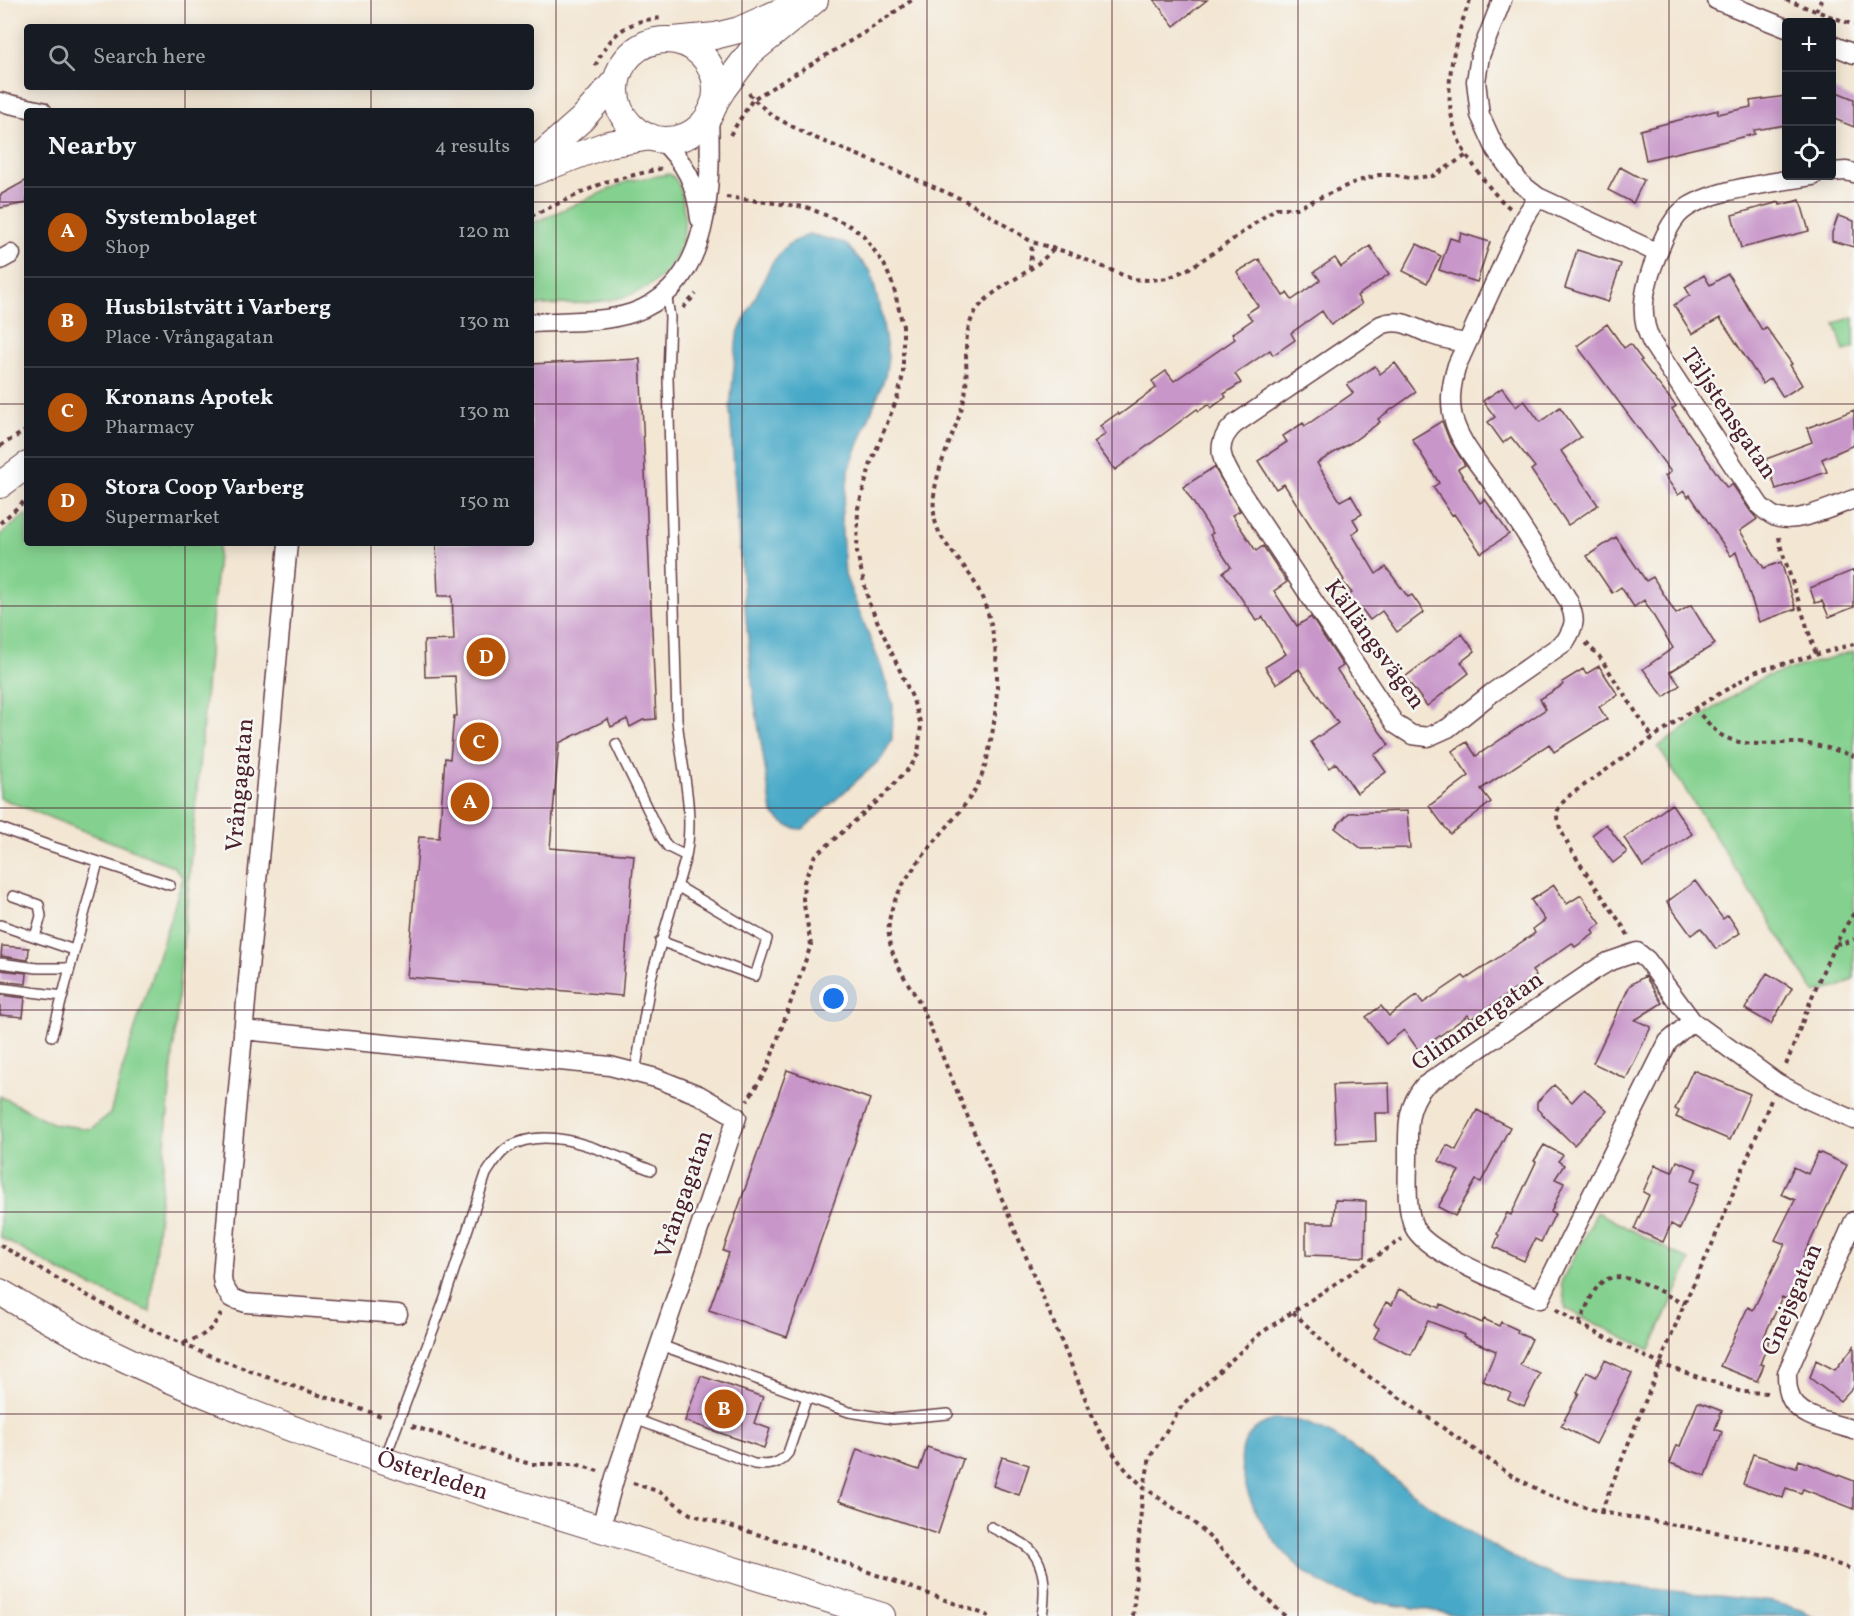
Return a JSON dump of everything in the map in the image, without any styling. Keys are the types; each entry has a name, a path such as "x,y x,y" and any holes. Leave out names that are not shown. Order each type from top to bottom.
{"main road":[{"path":"534,161 582,119 617,80 624,62 637,49 671,29 715,36 739,30 807,0"},
{"path":"534,172 608,144 655,138 669,139 686,135 700,126 750,53 815,0"},
{"path":"671,29 697,51 709,66 715,89 711,109"},
{"path":"617,80 617,98 623,115 635,129 655,138"},
{"path":"0,485 24,467"},
{"name":"Österleden","path":"0,1292 105,1350 260,1417 384,1461 882,1616"}],"street":[{"path":"1502,0 1480,56 1476,81 1479,114 1496,150 1520,183 1538,197 1658,253"},
{"path":"1716,0 1782,26"},
{"path":"1836,47 1854,54"},
{"path":"0,102 28,108"},
{"path":"534,323 626,314 649,304 680,280 696,249 708,206 711,109"},
{"path":"655,138 681,161 690,175 701,229"},
{"path":"1836,172 1854,173"},
{"name":"Täljstensgatan","path":"1777,518 1760,506 1652,343 1646,331 1643,302 1658,253 1677,215 1697,201 1731,191 1791,180"},
{"path":"1538,197 1524,218 1466,342 1451,386 1451,407 1455,425 1466,446 1500,494 1568,600 1574,616 1573,630"},
{"name":"Källängsvägen","path":"1466,342 1431,334 1402,322 1390,321 1381,325 1226,431 1221,447 1223,463 1395,724 1412,735 1428,737 1448,728 1492,693 1565,642 1573,630"},
{"path":"1777,518 1797,518 1854,500"},
{"name":"Vrångagatan","path":"231,1298 223,1285 222,1277 288,546"},
{"path":"1637,952 1657,972 1692,1021 1777,1083 1854,1120"},
{"name":"Glimmergatan","path":"1415,1230 1408,1202 1408,1128 1410,1109 1415,1097 1424,1086 1593,971 1617,958 1637,952"},
{"path":"1415,1230 1427,1243 1445,1254 1540,1299 1668,1042 1692,1021"},
{"name":"Vrångagatan","path":"243,1030 581,1062 656,1078 699,1095 737,1117 615,1477 600,1530"},
{"name":"Gnejsgatan","path":"1854,1221 1787,1373 1789,1394 1795,1405 1811,1416 1854,1430"},
{"path":"231,1298 246,1303 398,1314"}],"lane":[{"path":"635,1073 651,978 690,835 690,818 677,719 668,378 670,317 666,293"},
{"path":"616,744 661,837 668,847 686,856"},
{"path":"0,828 170,885"},
{"path":"52,1036 98,862"},
{"path":"660,941 755,976 767,939 677,886"},
{"path":"13,896 39,905 41,916 35,937"},
{"path":"0,925 74,950"},
{"path":"0,963 37,968 70,968"},
{"path":"0,988 63,996"},
{"path":"384,1461 397,1421 445,1298 486,1174 496,1158 507,1148 524,1141 553,1138 585,1145 651,1170"},
{"path":"660,1345 849,1412 893,1419 948,1414"},
{"path":"635,1419 754,1464 771,1465 784,1459 788,1453 807,1397"},
{"path":"991,1527 1023,1544 1038,1558 1044,1584 1042,1616"}],"path":[{"path":"710,149 728,146 730,134 753,99 867,31 912,0"},
{"path":"1786,0 1854,25"},
{"path":"1816,11 1821,0"},
{"path":"590,74 612,37 625,28 642,20 671,29"},
{"path":"736,71 753,99 773,116 808,135 968,202 1032,242 1070,253 1132,279 1168,278 1188,269 1276,208 1297,208 1355,182 1379,175 1409,178 1433,176 1467,155"},
{"path":"534,214 573,194 605,182 669,167 681,161"},
{"path":"726,197 806,207 847,224 863,235 884,264 893,285 903,326 903,375 898,396 871,463 858,507 857,553 869,603 912,697 921,725 918,754 911,766 880,799 814,857 804,882 803,899 811,945 767,1069 737,1117"},
{"path":"1030,270 1032,242"},
{"path":"1053,249 1030,270 987,300 970,321 966,344 967,375 964,397 933,500 934,517 944,543 969,574 983,598 990,621 995,647 996,689 993,728 978,784 907,879 889,920 888,935 892,953 921,1005 1098,1429 1116,1458 1130,1474 1203,1531 1263,1596 1285,1616"},
{"path":"0,446 24,432"},
{"path":"0,523 24,502"},
{"path":"1777,518 1781,548 1816,654"},
{"path":"1573,630 1599,656 1653,738"},
{"path":"1637,952 1567,842 1559,825 1557,814 1561,804 1570,795 1694,709 1757,670 1854,644"},
{"path":"1694,709 1707,719 1719,734 1737,742 1754,745 1796,743 1827,748 1854,756"},
{"path":"1601,1512 1684,1304 1711,1247 1836,943 1854,913"},
{"path":"1836,943 1842,944 1854,939"},
{"path":"1133,1616 1144,1486 1150,1457 1183,1404 1261,1333 1415,1230"},
{"path":"0,1245 77,1290 183,1343 300,1388 530,1464 576,1464 660,1492 690,1514 803,1548 989,1616"},
{"path":"1579,1324 1599,1285 1610,1278 1629,1278 1684,1304"},
{"path":"183,1343 208,1332 231,1298"},
{"path":"1540,1299 1579,1324 1660,1364 1742,1392 1789,1394"},
{"path":"1293,1312 1335,1353 1511,1475 1550,1496 1601,1512 1726,1534 1798,1551 1854,1570"}],"green space":[{"path":"669,174 677,181 681,192 684,221 682,238 677,255 662,276 647,287 610,300 534,306 534,223 628,181"},
{"path":"1854,317 1854,348 1844,351 1835,323"},
{"path":"24,516 24,546 219,546 150,1312 71,1277 0,1237 0,1096 54,1124 90,1129 110,1114 183,878 173,866 0,798 0,535"},
{"path":"1854,651 1854,978 1839,987 1815,993 1658,747 1764,677"},
{"path":"1597,1212 1690,1261 1650,1350 1566,1309 1561,1282"}],"water":[{"path":"809,234 845,243 871,272 882,318 888,357 885,377 850,466 841,517 845,575 882,669 893,705 892,739 882,758 803,829 786,825 772,812 753,692 739,543 730,409 737,335 772,263 787,245"},
{"path":"1276,1419 1299,1421 1331,1434 1468,1531 1505,1553 1563,1579 1773,1602 1813,1616 1469,1616 1380,1603 1345,1594 1323,1584 1295,1563 1270,1535 1252,1503 1242,1469 1244,1443 1253,1431"}],"building":[{"path":"1154,0 1207,0 1174,26"},
{"path":"1836,92 1854,99 1854,127 1836,120"},
{"path":"1782,97 1782,126 1754,130 1755,134 1646,160 1640,130 1718,110 1718,114 1751,107 1750,101"},
{"path":"1620,167 1644,180 1633,203 1608,190"},
{"path":"24,182 24,204 0,208 0,195"},
{"path":"1800,200 1809,231 1741,248 1732,215 1779,202 1780,205"},
{"path":"1838,216 1854,221 1854,247 1832,241 1832,233"},
{"path":"1461,233 1490,242 1477,282 1439,270 1450,238 1459,241"},
{"path":"1417,244 1441,256 1427,283 1403,271"},
{"path":"1370,246 1389,274 1357,296 1362,304 1331,325 1322,311 1291,333 1295,340 1273,355 1270,350 1235,374 1241,383 1224,394 1226,397 1211,408 1209,404 1199,411 1197,409 1115,470 1094,442 1106,434 1100,426 1156,388 1152,381 1166,371 1174,381 1235,339 1232,334 1252,320 1247,313 1258,306 1237,272 1259,259 1283,296 1287,293 1292,300 1320,280 1314,272 1335,258 1341,267"},
{"path":"1577,250 1621,264 1608,302 1565,288"},
{"path":"1728,274 1762,330 1766,327 1792,364 1790,365 1802,385 1783,397 1771,378 1763,384 1720,318 1692,334 1674,305 1690,295 1685,287 1704,275 1710,285"},
{"path":"1607,324 1624,348 1630,344 1642,360 1640,361 1676,406 1672,409 1727,488 1732,484 1757,519 1740,531 1764,568 1781,562 1796,609 1759,622 1736,552 1731,556 1690,495 1688,497 1684,491 1678,495 1665,476 1671,472 1577,346"},
{"path":"640,359 656,719 643,720 630,727 627,719 611,727 608,719 559,743 550,848 634,855 622,996 407,977 419,837 439,838 445,758 450,759 454,716 457,716 455,676 425,677 424,641 454,640 452,596 438,596 436,546 534,546 534,364"},
{"path":"1395,363 1416,392 1378,419 1380,422 1317,463 1340,501 1351,495 1362,514 1353,519 1359,529 1352,534 1376,574 1386,567 1408,597 1412,595 1424,612 1397,632 1382,611 1370,620 1361,608 1356,611 1346,598 1352,593 1342,581 1344,580 1284,484 1276,489 1258,461 1287,442 1283,436 1303,423 1305,426 1353,393 1347,385 1375,366 1380,374"},
{"path":"1502,388 1516,407 1524,400 1540,422 1560,407 1581,437 1561,451 1598,505 1568,525 1531,470 1535,467 1511,437 1503,443 1488,422 1495,417 1483,401"},
{"path":"1854,410 1854,445 1822,459 1827,472 1776,489 1766,459 1812,442 1807,428"},
{"path":"1442,421 1449,439 1465,465 1458,469 1480,503 1485,499 1509,534 1481,553 1433,487 1439,483 1412,439"},
{"path":"1214,467 1240,511 1232,515 1256,551 1263,546 1287,582 1274,591 1297,626 1311,617 1343,666 1337,670 1389,745 1374,755 1386,772 1357,793 1336,763 1329,768 1311,742 1338,723 1299,669 1276,684 1265,667 1286,654 1263,617 1257,621 1223,572 1231,567 1210,535 1213,533 1183,487"},
{"path":"1616,537 1646,581 1653,577 1676,614 1691,605 1715,644 1670,672 1680,685 1664,697 1643,669 1673,648 1644,600 1634,607 1621,587 1612,593 1587,556"},
{"path":"1854,570 1854,607 1829,617 1822,601 1815,603 1810,588"},
{"path":"1462,634 1475,651 1461,662 1469,673 1427,706 1405,677"},
{"path":"1599,666 1618,695 1599,707 1607,719 1554,752 1549,744 1481,789 1491,802 1450,834 1429,806 1469,776 1452,751 1467,742 1476,756 1546,709 1540,699 1563,685 1562,682 1583,669 1586,674"},
{"path":"1672,804 1692,834 1643,867 1624,838"},
{"path":"1407,811 1410,848 1362,849 1335,828 1349,813"},
{"path":"1606,824 1627,852 1613,863 1592,835"},
{"path":"1695,881 1723,919 1728,915 1740,933 1716,949 1701,928 1691,935 1667,902"},
{"path":"1554,885 1567,904 1581,895 1601,924 1592,930 1594,934 1575,947 1572,943 1532,971 1536,976 1471,1019 1468,1015 1419,1051 1404,1030 1386,1044 1366,1017 1381,1006 1389,1016 1417,995 1423,1003 1463,976 1466,979 1535,933 1533,929 1545,920 1531,900"},
{"path":"2,946 29,948 28,960 1,956"},
{"path":"0,970 27,973 26,984 0,981"},
{"path":"1767,973 1792,988 1771,1024 1745,1009"},
{"path":"1645,976 1662,1003 1635,1020 1651,1027 1626,1079 1593,1063 1630,985"},
{"path":"0,995 25,998 23,1017 0,1015"},
{"path":"787,1070 870,1099 787,1337 709,1310 729,1253 723,1251"},
{"path":"1693,1070 1750,1094 1730,1140 1676,1117 1679,1111 1675,1109"},
{"path":"1389,1083 1390,1113 1375,1113 1376,1141 1336,1143 1333,1085"},
{"path":"1554,1085 1572,1102 1584,1089 1607,1111 1574,1145 1537,1109 1537,1102"},
{"path":"1477,1110 1510,1127 1481,1182 1476,1180 1455,1216 1438,1207 1459,1171 1439,1161 1447,1145 1456,1150"},
{"path":"1544,1145 1563,1155 1558,1161 1564,1165 1555,1179 1564,1183 1551,1212 1555,1214 1541,1242 1535,1239 1524,1261 1494,1247 1499,1235 1497,1234 1507,1213 1511,1215 1536,1162 1534,1161"},
{"path":"1818,1152 1847,1165 1803,1257 1812,1262 1793,1302 1782,1297 1763,1339 1769,1341 1760,1364 1764,1365 1757,1381 1720,1366 1748,1307 1753,1310 1785,1244 1775,1240 1795,1200 1781,1194 1794,1167 1808,1174"},
{"path":"1677,1161 1697,1169 1692,1180 1700,1183 1680,1229 1671,1224 1663,1242 1634,1229 1649,1195 1643,1192 1655,1165 1672,1172"},
{"path":"1335,1200 1366,1201 1365,1257 1306,1255 1306,1223 1334,1223"},
{"path":"1399,1289 1439,1308 1441,1304 1482,1323 1484,1319 1499,1326 1501,1322 1518,1330 1517,1333 1532,1339 1520,1365 1540,1374 1524,1406 1508,1399 1511,1393 1483,1381 1496,1351 1463,1337 1464,1335 1428,1321 1411,1355 1374,1338 1379,1328 1374,1325 1386,1302 1392,1305"},
{"path":"1854,1346 1854,1386 1840,1401 1810,1378 1816,1360 1835,1370"},
{"path":"1605,1360 1632,1373 1596,1444 1561,1426 1579,1393 1577,1393 1587,1372 1596,1377"},
{"path":"701,1376 763,1397 754,1423 770,1429 764,1448 685,1421"},
{"path":"1698,1402 1722,1411 1715,1429 1722,1432 1706,1476 1670,1463 1677,1445 1680,1446"},
{"path":"927,1447 963,1459 938,1534 839,1501 857,1449 919,1470"},
{"path":"1753,1454 1796,1468 1799,1460 1854,1481 1854,1509 1803,1489 1801,1493 1786,1488 1783,1498 1743,1484"},
{"path":"1002,1457 1029,1465 1019,1495 993,1486"}],"place":[{"name":"Stora Coop Varberg","path":"486,657"},
{"name":"Kronans Apotek","path":"479,742"},
{"name":"Systembolaget","path":"470,802"},
{"name":"Husbilstvätt i Varberg","path":"724,1409"}]}
